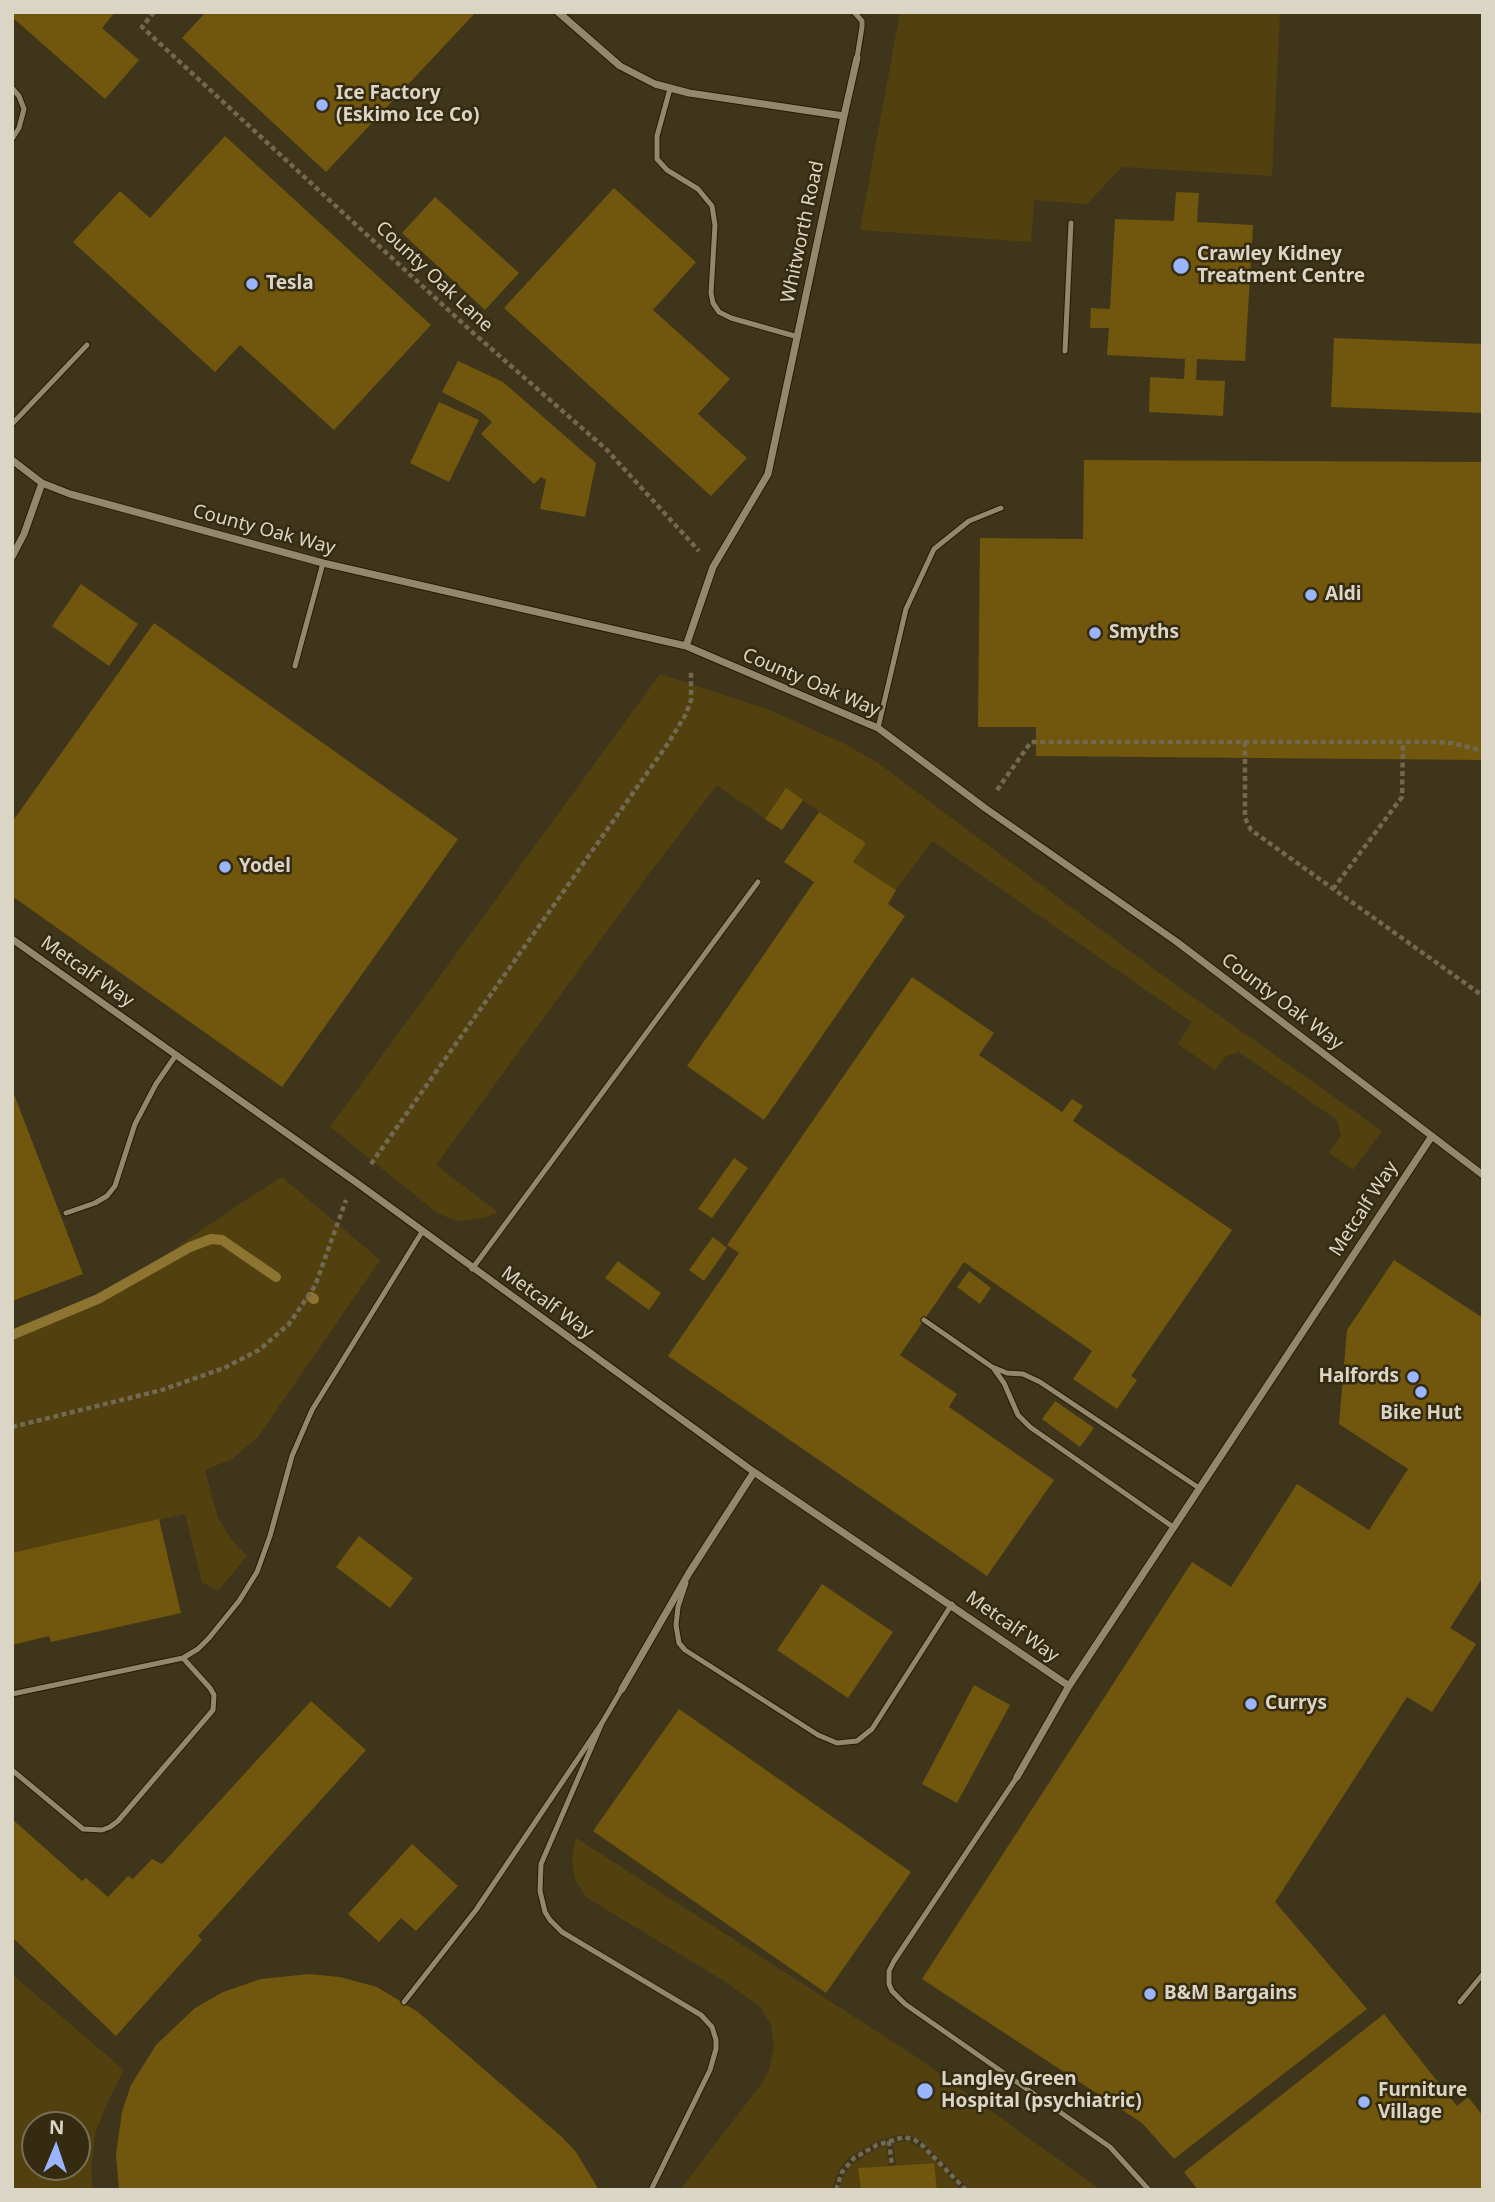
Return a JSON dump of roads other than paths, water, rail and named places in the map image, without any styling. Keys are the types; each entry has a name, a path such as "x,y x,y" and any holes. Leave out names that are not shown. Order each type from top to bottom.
{"street":[{"path":"558,12 620,66 643,80 670,89 844,116"},
{"name":"Whitworth Road","path":"686,646 713,567 768,474 858,58"},
{"name":"County Oak Way","path":"12,460 42,483 70,494 323,563 686,646 878,728 985,808 1177,942 1483,1175"},
{"path":"12,557 42,483"},
{"name":"Metcalf Way","path":"12,939 357,1184 754,1472 1069,1685"},
{"name":"Metcalf Way","path":"1017,1777 1069,1685 1432,1136"},
{"path":"622,1689 689,1573 754,1472"}],"lane":[{"path":"854,12 862,21 858,58"},
{"path":"12,88 19,96 24,109 19,128 12,139"},
{"path":"670,89 657,136 657,159 667,170 698,189 712,206 715,225 711,293 713,303 719,312 731,318 797,337"},
{"path":"1065,351 1070,223"},
{"path":"12,424 87,345"},
{"path":"878,728 906,609 934,549 969,521 1001,508"},
{"path":"295,666 323,563"},
{"path":"472,1269 758,882"},
{"path":"66,1213 95,1203 107,1196 115,1186 139,1114 176,1055"},
{"path":"12,1694 183,1658 209,1638 249,1587 264,1556 292,1456 305,1424 422,1232"},
{"path":"924,1320 992,1367 1007,1373 1023,1374 1040,1382 1199,1488"},
{"path":"992,1367 1004,1383 1022,1421 1173,1527"},
{"path":"689,1573 678,1606 676,1625 679,1643 685,1650 818,1735 837,1743 857,1741 872,1730 952,1604"},
{"path":"12,1770 83,1829 102,1830 110,1827 213,1710 214,1695 210,1688 183,1658"},
{"path":"404,2002 475,1910 602,1723 622,1689"},
{"path":"602,1723 541,1864 540,1891 545,1912 562,1932 701,2015 712,2027 716,2040 710,2070 651,2190"},
{"path":"1017,1777 894,1961 889,1970 889,1984 905,2004 1110,2147 1149,2190"},
{"path":"1460,2002 1483,1974"}],"waterway":[{"path":"12,1335 98,1299 190,1247 211,1239 222,1240 276,1277"}],"place":[{"name":"Ice Factory (Eskimo Ice Co)","path":"322,105"},
{"name":"Crawley Kidney Treatment Centre","path":"1181,266"},
{"name":"Tesla","path":"252,284"},
{"name":"Aldi","path":"1311,595"},
{"name":"Smyths","path":"1095,633"},
{"name":"Yodel","path":"225,867"},
{"name":"Halfords","path":"1413,1377"},
{"name":"Bike Hut","path":"1421,1392"},
{"name":"Currys","path":"1251,1704"},
{"name":"B&M Bargains","path":"1150,1994"},
{"name":"Langley Green Hospital (psychiatric)","path":"925,2091"},
{"name":"Furniture Village","path":"1364,2102"}]}
